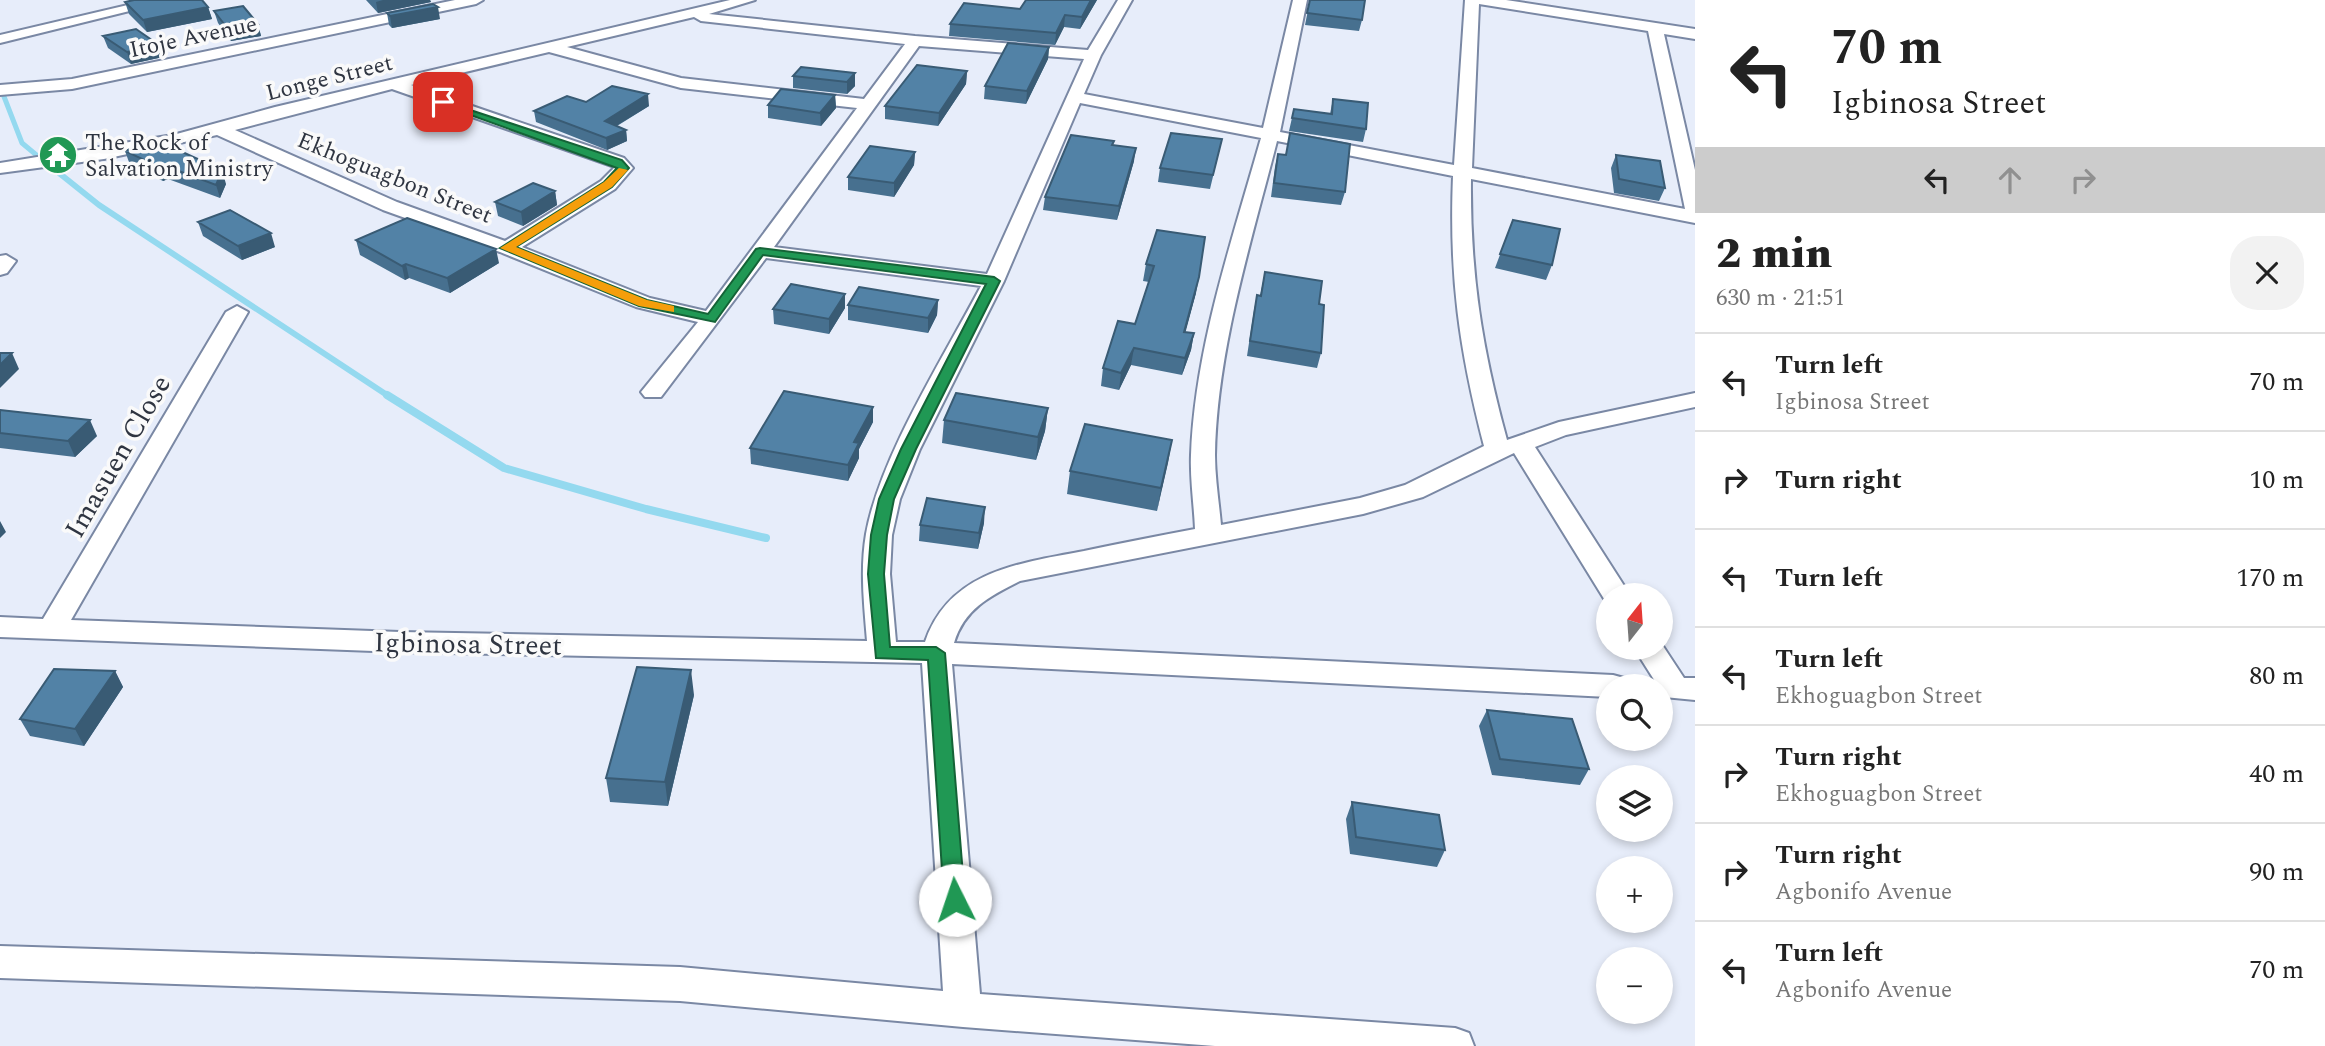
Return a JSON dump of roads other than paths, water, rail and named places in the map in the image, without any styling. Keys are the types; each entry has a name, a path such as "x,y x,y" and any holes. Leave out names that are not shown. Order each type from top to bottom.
{"street":[{"path":"2,39 167,0"},
{"name":"Itoje Avenue","path":"0,89 72,84 476,0"},
{"name":"Longe Street","path":"0,168 139,148 221,130 275,112 748,0"},
{"path":"1209,534 1204,425 1230,285 1271,132 1300,0"},
{"path":"1472,0 1462,170 1466,308 1478,377 1509,447 1607,583"},
{"path":"1479,0 1695,34"},
{"path":"882,653 876,574 879,535 887,499 908,449 994,281 1118,1"},
{"path":"687,15 915,41 1093,55"},
{"path":"1074,97 1271,132 1695,215 1655,28"},
{"path":"653,392 871,105 915,41"},
{"path":"549,46 612,66 681,83 871,105"},
{"path":"393,84 618,162 624,168 608,185 506,248"},
{"name":"Ekhoguagbon Street","path":"221,130 390,206 506,248 643,303 711,319"},
{"path":"760,251 994,281"},
{"name":"Imasuen Close","path":"50,631 237,312"},
{"path":"963,1010 936,653 944,624 962,602 1013,573 1325,514 1414,491 1509,447 1559,429 1695,400"},
{"name":"Igbinosa Street","path":"0,626 50,631 936,653 1596,685"},
{"path":"1657,660 1677,689"},
{"path":"0,962 680,984 963,1010 1455,1046"}],"waterway":[{"path":"3,94 22,143 40,158"},
{"path":"52,167 61,175"},
{"path":"59,173 99,205 390,397"},
{"path":"387,395 504,468 646,509 766,538"}],"place":[{"name":"The Rock of Salvation Ministry","path":"58,155"}]}
